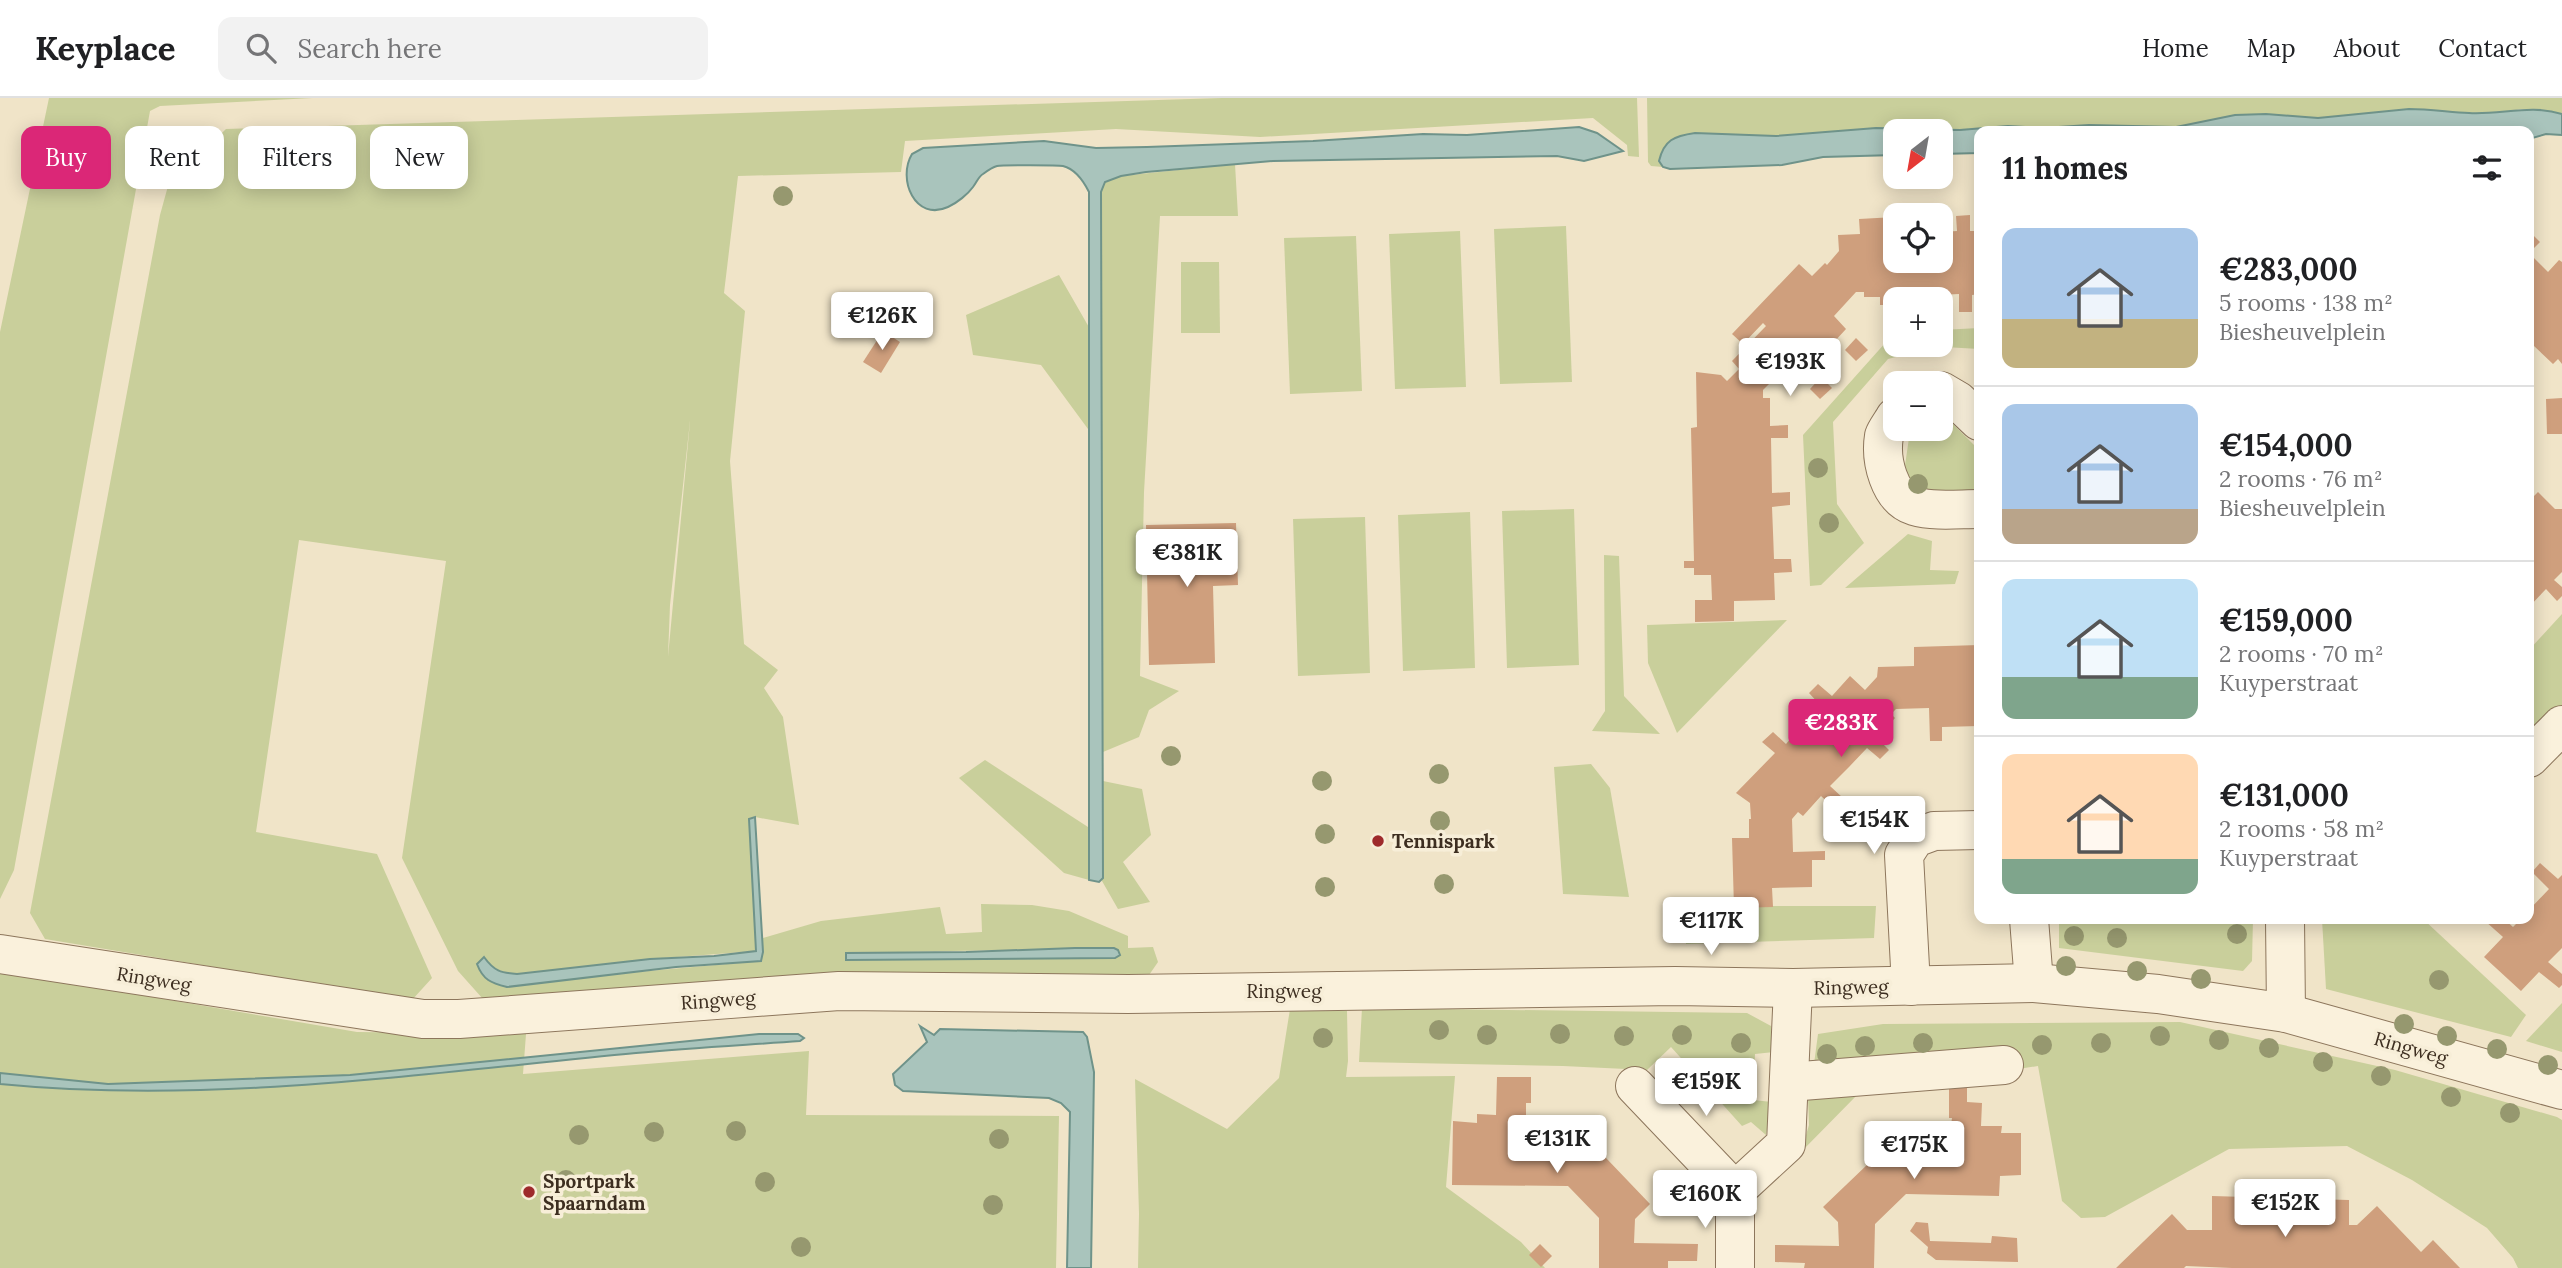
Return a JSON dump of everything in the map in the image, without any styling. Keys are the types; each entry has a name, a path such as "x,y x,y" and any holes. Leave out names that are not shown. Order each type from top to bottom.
{"street":[{"path":"1953,398 1974,416"},
{"path":"1884,441 1884,466 1897,496 1912,505 1936,510 1974,509"},
{"path":"2534,753 2562,725"},
{"path":"1911,986 1904,855 1915,838 1934,831 1974,830"},
{"path":"2029,924 2034,983"},
{"path":"2285,924 2286,1013"},
{"name":"Ringweg","path":"0,954 423,1019 459,1019 839,991 1128,994 2034,983 2158,993 2286,1013 2562,1090"},
{"path":"1735,1191 1786,1144 1793,988"},
{"path":"1789,1082 2004,1065"},
{"path":"1635,1086 1735,1191 1735,1268"}],"green space":[{"path":"49,98 313,98 160,106 150,111 147,126 125,126 125,189 136,189 14,870 0,899 0,332 30,189 111,189 111,126 43,126"},
{"path":"1222,98 1637,98 1639,157 1628,156 1627,145 1593,118 1260,137 1116,129 905,141 901,172 738,176 724,293 745,311 730,461 744,644 778,670 764,688 783,717 799,825 755,817 749,819 757,951 650,959 517,974 498,970 484,958 477,964 507,987 593,976 760,961 763,938 821,921 940,907 946,934 982,932 981,904 1032,905 1069,911 1128,936 1128,948 1153,947 1158,962 1147,978 483,999 458,971 402,858 446,561 299,540 256,832 377,854 432,978 412,1000 45,939 30,913 160,215 167,189 224,189 224,131 238,129 238,189 356,189 356,126 322,126","holes":["690,422 668,657 670,605","1118,950 1115,958 846,960 846,953"]},
{"path":"1647,98 2562,98 2562,114 2520,109 2471,114 2409,109 2318,118 2266,114 2235,115 2181,126 1974,126 1974,129 1960,130 1953,130 1953,119 1883,119 1883,128 1776,136 1695,133 1671,140 1661,154 1659,161 1663,167 1651,166 1648,162"},
{"path":"1235,164 1238,216 1160,216 1144,492 1140,676 1179,691 1149,710 1139,737 1103,752 1101,192 1105,182 1121,176"},
{"path":"1566,226 1572,382 1500,384 1494,229"},
{"path":"1460,231 1466,387 1395,389 1389,234"},
{"path":"1356,236 1362,391 1290,394 1284,238"},
{"path":"1181,262 1219,262 1220,333 1181,333"},
{"path":"1059,275 1090,329 1088,429 1041,365 973,355 966,315"},
{"path":"1974,328 1974,349 1953,348 1953,329"},
{"path":"1883,345 1883,357 1896,357 1888,359 1833,422 1837,504 1864,543 1821,585 1810,586 1803,435"},
{"path":"1953,424 1974,445 1974,496 1921,498 1903,479 1909,441 1953,441"},
{"path":"1574,509 1579,665 1507,668 1502,511"},
{"path":"1470,512 1475,668 1403,671 1398,515"},
{"path":"1365,517 1370,673 1298,676 1293,519"},
{"path":"1908,534 1932,541 1930,570 1959,571 1955,584 1845,588"},
{"path":"1604,555 1619,556 1624,696 1660,734 1592,731 1605,711"},
{"path":"2562,614 2562,705 2534,734 2534,645"},
{"path":"1787,620 1677,733 1648,663 1647,625"},
{"path":"985,760 1088,827 1089,880 1064,873 959,778"},
{"path":"1591,764 1610,788 1629,897 1563,894 1554,767"},
{"path":"1103,781 1142,789 1151,835 1123,862 1150,902 1118,909 1102,881"},
{"path":"1686,906 1876,906 1874,938 1686,944"},
{"path":"2059,924 2253,924 2252,961 2243,971 2059,948"},
{"path":"2322,924 2428,924 2526,1015 2511,1037 2326,989"},
{"name":"Sportpark Spaarndam","path":"0,971 357,1032 526,1034 523,1074 809,1051 806,1115 1059,1116 1056,1268 0,1268"},
{"path":"2562,1003 2562,1052 2526,1041"},
{"path":"1362,1008 1747,1013 1771,1026 1774,1052 1755,1054 1753,1100 1772,1102 1766,1135 1751,1122 1742,1126 1671,1047 1647,1070 1359,1062"},
{"path":"1290,1009 1347,1011 1346,1077 1455,1076 1446,1187 1521,1242 1545,1268 1138,1268 1135,1079 1227,1129 1279,1078"},
{"path":"2180,1022 2395,1070 2562,1120 2562,1268 2518,1268 2513,1258 2487,1228 2412,1180 2347,1146 2229,1149 2105,1217 2081,1218 2062,1201 2038,1066 2018,1069 1814,1064 1818,1034 1883,1024"},
{"path":"1859,1093 1801,1152 1809,1125 1808,1096"}],"water":[{"path":"2409,109 2481,113 2539,110 2562,114 2562,135 2546,134 2534,138 2534,126 2181,126 2235,115 2266,114 2318,118"},
{"path":"1579,127 1597,133 1623,151 1584,161 1557,156 1273,161 1146,172 1105,182 1101,192 1103,878 1099,882 1089,880 1089,192 1075,173 1063,166 997,166 981,175 968,193 955,203 936,210 926,209 912,196 908,186 908,164 912,154 923,148 1044,141 1096,148 1147,147 1423,134 1467,135"},
{"path":"1883,128 1883,155 1823,157 1782,165 1670,169 1663,167 1659,161 1664,148 1671,140 1695,133 1776,136"},
{"path":"1974,129 1974,153 1953,154 1953,130"},
{"path":"755,817 763,952 761,961 676,967 507,987 488,980 479,969 477,964 484,957 498,970 517,974 650,959 756,951 749,819"},
{"path":"1114,948 1120,955 1115,958 846,960 846,953"},
{"path":"920,1026 934,1035 940,1029 1083,1032 1087,1037 1094,1072 1091,1268 1067,1268 1070,1112 1061,1103 1049,1098 903,1091 895,1085 893,1074 927,1042"},
{"path":"759,1034 798,1034 804,1038 800,1041 239,1089 80,1090 0,1084 0,1073 108,1084 350,1075"}],"building":[{"path":"1970,215 1970,231 1974,231 1972,312 1959,312 1959,294 1953,294 1953,287 1883,287 1883,305 1880,305 1880,297 1864,297 1864,292 1856,292 1834,316 1846,329 1823,354 1799,379 1786,367 1763,390 1763,398 1770,398 1770,426 1788,425 1788,438 1771,438 1772,493 1790,492 1790,505 1772,507 1774,559 1791,559 1792,572 1774,573 1775,600 1734,601 1734,621 1695,622 1695,600 1712,600 1711,575 1694,575 1694,568 1684,568 1684,561 1694,561 1691,428 1697,427 1696,372 1721,375 1727,381 1739,369 1732,361 1766,326 1763,323 1743,344 1732,334 1799,264 1812,276 1825,263 1827,265 1839,251 1838,235 1860,234 1859,219 1883,218 1883,273 1953,273 1953,231 1957,231 1956,216"},
{"path":"2534,236 2540,242 2534,248"},
{"path":"2534,258 2548,272 2559,260 2562,262 2562,364 2558,359 2553,364 2534,346"},
{"path":"883,331 900,342 881,373 863,362"},
{"path":"1856,338 1868,350 1856,361 1845,350"},
{"path":"1821,377 1832,388 1820,399 1810,389"},
{"path":"2562,398 2562,434 2547,434 2546,399"},
{"path":"2538,492 2555,509 2562,509 2562,572 2554,580 2562,587 2562,596 2557,601 2546,589 2534,602 2534,496"},
{"path":"1236,523 1238,585 1213,586 1215,663 1149,665 1146,525"},
{"path":"1974,645 1974,726 1942,727 1942,741 1930,741 1929,708 1896,709 1891,714 1895,718 1877,738 1889,750 1880,759 1867,748 1830,786 1843,798 1834,808 1821,796 1803,816 1798,812 1792,819 1793,852 1825,851 1825,860 1812,860 1812,887 1772,888 1773,907 1734,908 1732,838 1749,838 1751,819 1750,803 1736,793 1775,753 1762,742 1773,732 1786,744 1820,705 1809,693 1818,684 1832,696 1850,676 1865,690 1877,677 1878,667 1914,666 1914,647"},
{"path":"2540,863 2558,879 2562,875 2562,948 2548,962 2562,974 2562,985 2559,988 2539,972 2521,991 2484,957 2503,937 2488,924 2510,924 2513,927 2516,924 2534,924 2534,905 2549,889 2534,874"},
{"path":"1497,1077 1531,1077 1531,1103 1526,1103 1526,1116 1547,1116 1546,1151 1569,1151 1585,1136 1650,1204 1635,1219 1634,1243 1698,1244 1697,1261 1668,1261 1668,1268 1599,1268 1599,1218 1568,1186 1452,1185 1453,1121 1477,1123 1477,1114 1496,1115"},
{"path":"1949,1086 1967,1087 1967,1102 1982,1103 1981,1126 2002,1126 2001,1133 2021,1133 2021,1175 2000,1176 1999,1196 1906,1194 1875,1224 1874,1268 1804,1268 1805,1263 1775,1262 1775,1245 1839,1246 1838,1222 1823,1207 1892,1141 1899,1149 1908,1139 1913,1138 1914,1124 1951,1125"},
{"path":"2212,1196 2349,1200 2349,1225 2357,1225 2377,1206 2421,1252 2433,1240 2460,1268 2116,1268 2172,1214 2187,1230 2212,1230"},
{"path":"1916,1222 1928,1223 1930,1241 1991,1243 1992,1236 2017,1238 2018,1262 1936,1260 1927,1253 1928,1247 1910,1231"},
{"path":"1540,1244 1552,1256 1541,1267 1529,1255"}],"place":[{"name":"Tennispark","path":"1378,841"},
{"name":"Sportpark Spaarndam","path":"529,1192"}]}
